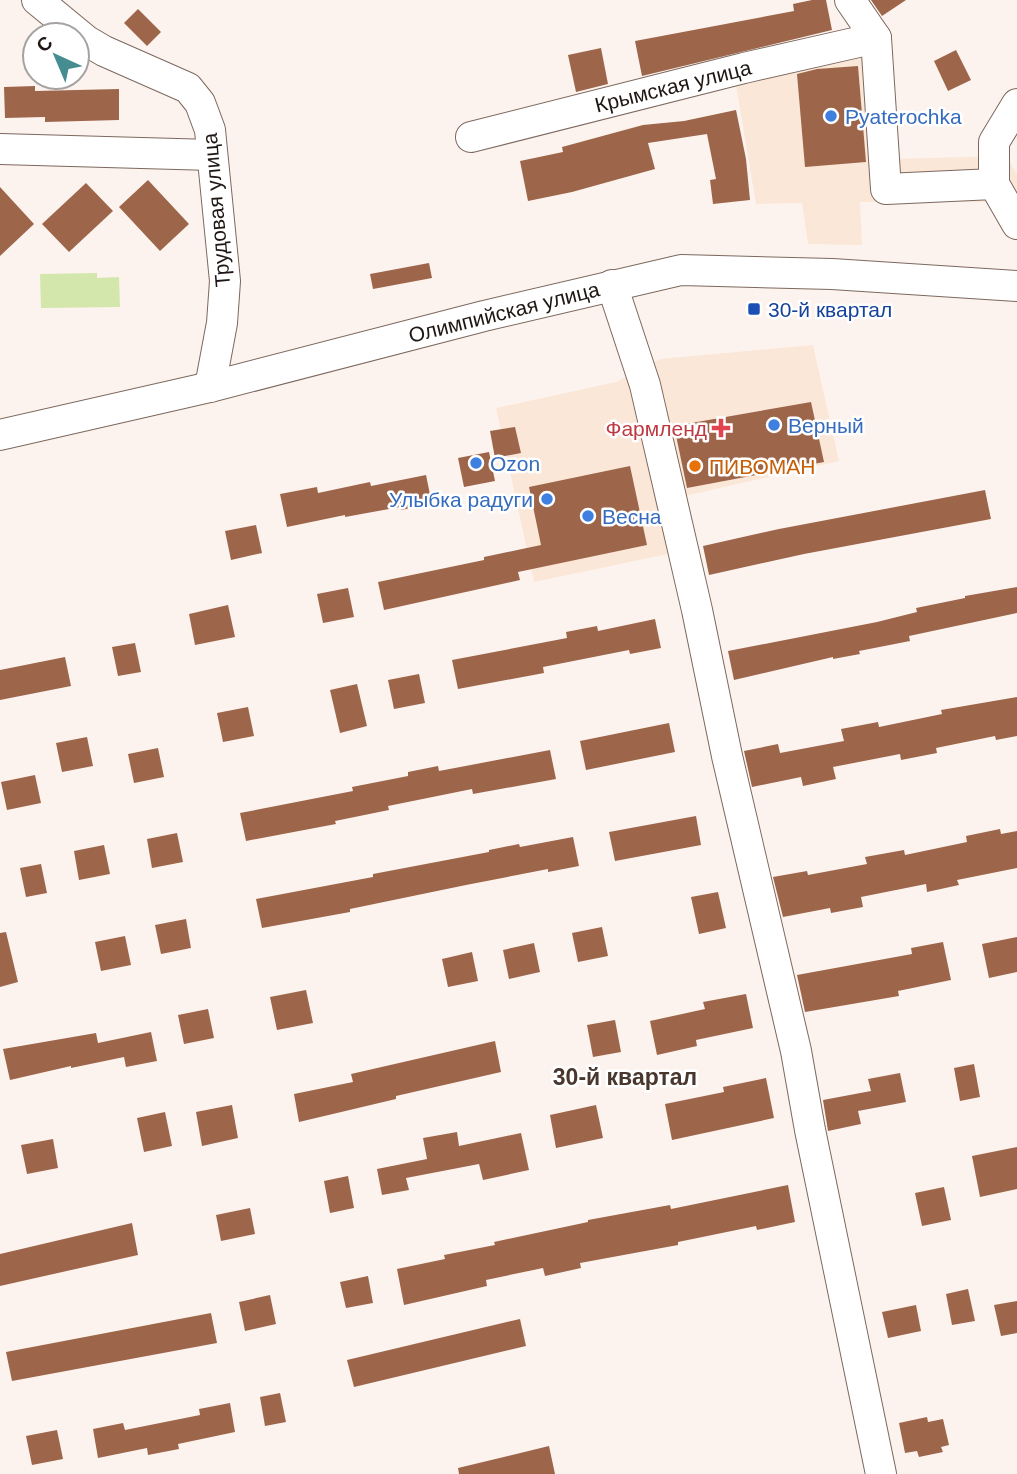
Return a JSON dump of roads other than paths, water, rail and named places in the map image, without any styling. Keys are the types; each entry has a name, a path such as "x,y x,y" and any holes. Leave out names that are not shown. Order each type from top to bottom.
{"street":[{"name":"Трудовая улица","path":"37,0 103,51 188,88 205,112 225,281 222,323 210,387"},
{"path":"850,0 876,37 886,189 994,184"},
{"name":"Крымская улица","path":"471,137 876,37"},
{"path":"1017,104 994,142 994,184 1017,224"},
{"path":"0,149 212,155"},
{"name":"Олимпийская улица","path":"0,435 210,387 681,270 832,274 1017,286"},
{"path":"612,285 645,385 697,610 727,756 796,1051 881,1474"}],"place":[{"name":"Pyaterochka","path":"831,116"},
{"name":"30-й квартал","path":"754,309"},
{"name":"Верный","path":"774,425"},
{"name":"Фармленд","path":"721,428"},
{"name":"Ozon","path":"476,463"},
{"name":"ПИВОМАН","path":"695,466"},
{"name":"Улыбка радуги","path":"547,499"},
{"name":"Весна","path":"588,516"}],"district":[{"name":"30-й квартал","path":"625,1077"}]}
